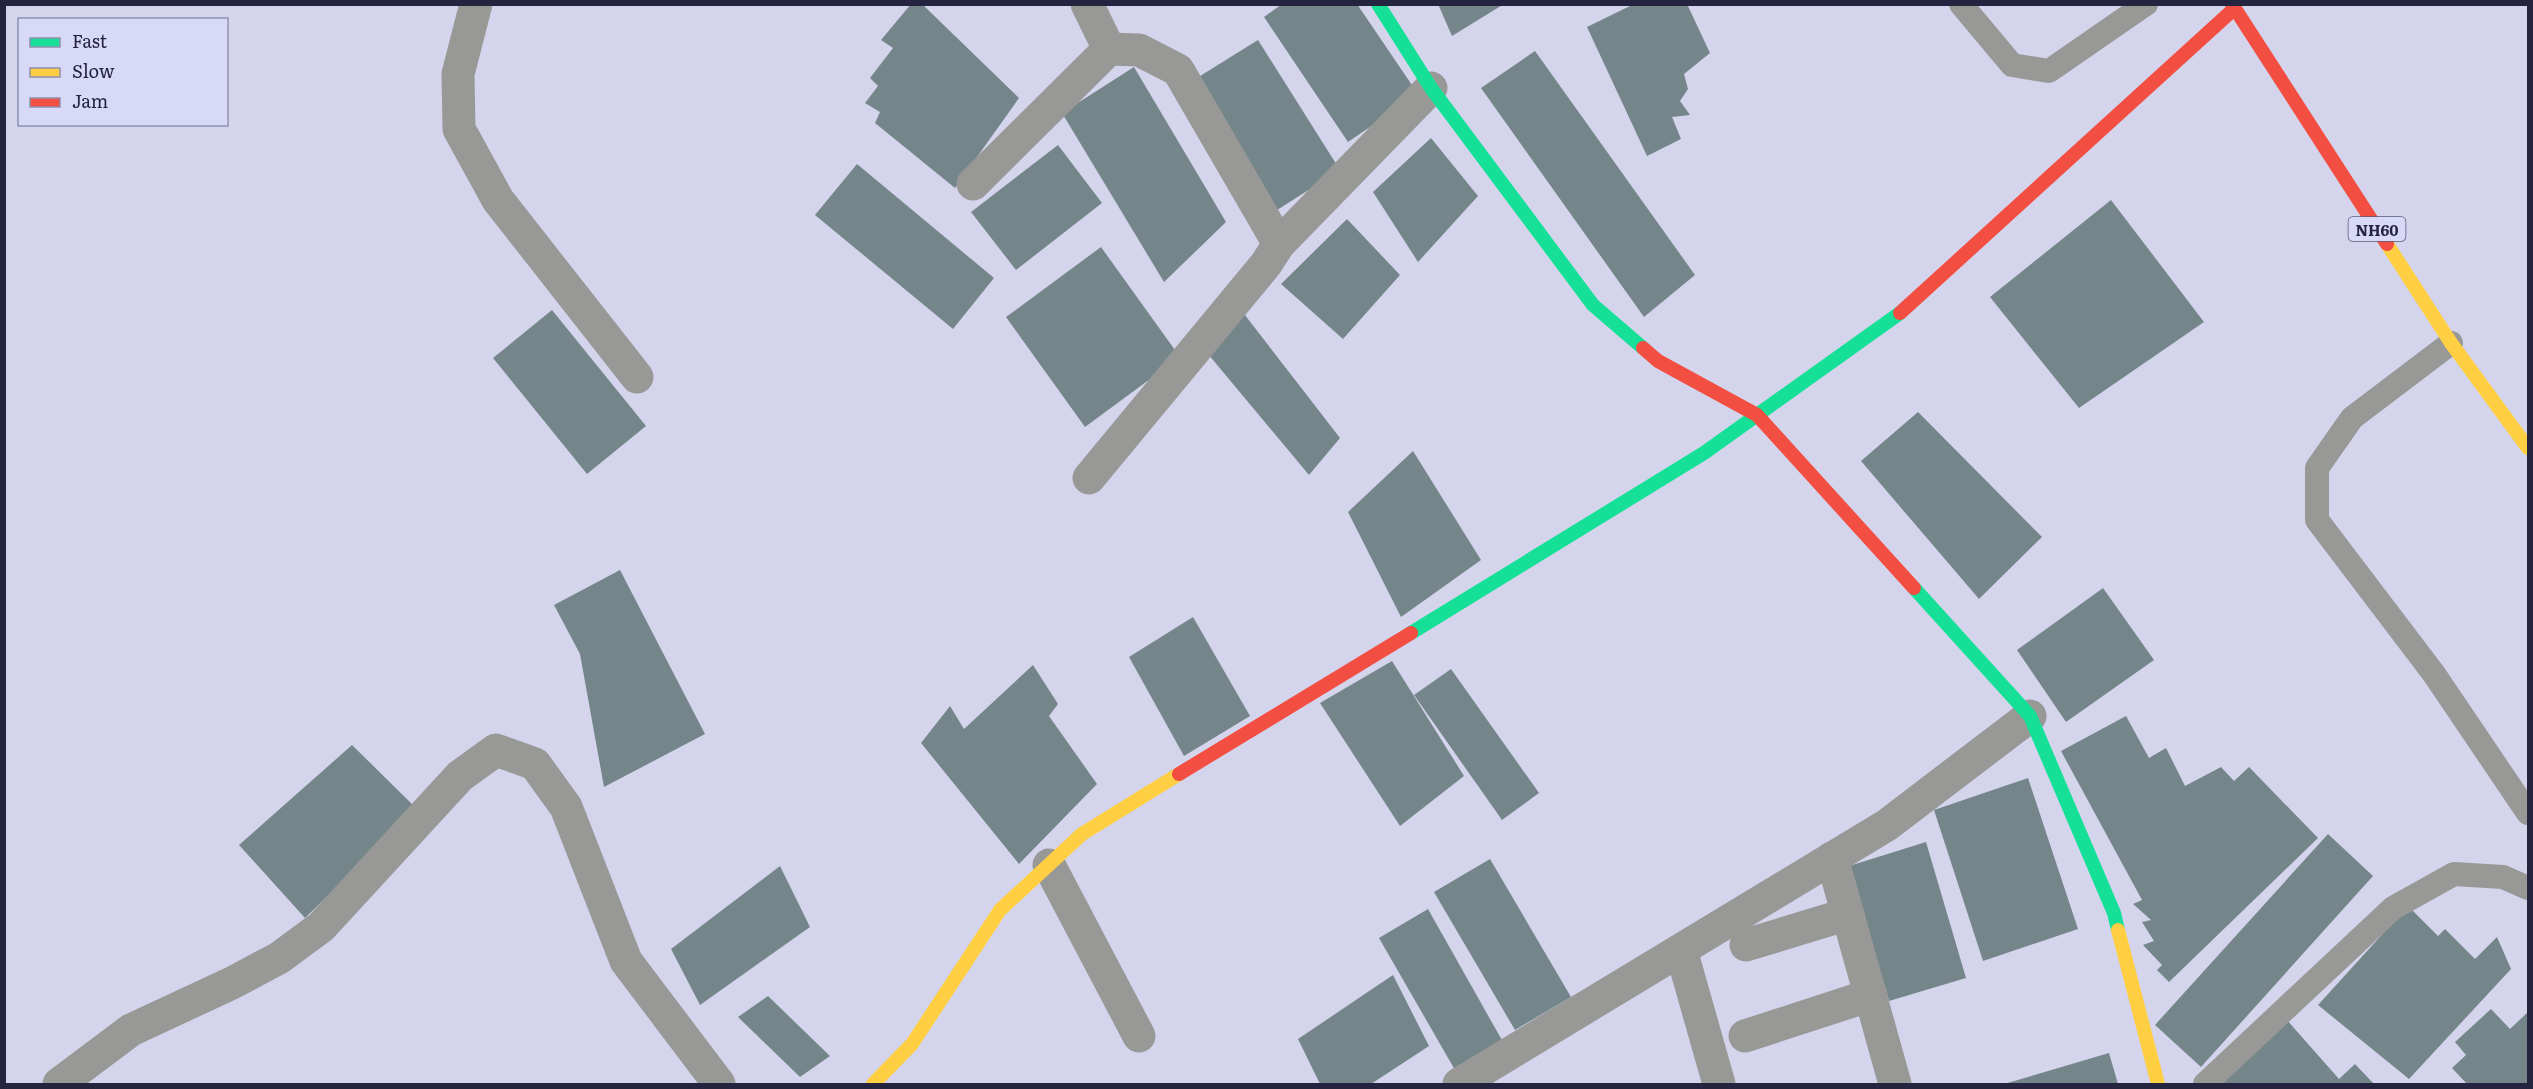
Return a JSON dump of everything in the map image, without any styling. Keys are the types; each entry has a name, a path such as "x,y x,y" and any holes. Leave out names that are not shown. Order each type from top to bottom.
{"main road":[{"path":"1378,4 1431,88 1593,305 1658,361 1757,416 2030,716 2114,913 2158,1084"},
{"path":"873,1084 912,1044 1000,910 1082,834 1704,453 1902,312 2234,6"},
{"name":"NH60","path":"2234,6 2451,343 2529,448"}],"street":[{"path":"476,4 458,74 459,129 498,200 637,377"},
{"path":"1087,4 1109,49"},
{"path":"974,184 1109,49 1139,50 1178,70 1280,244"},
{"path":"1089,478 1266,264 1280,244 1431,88"},
{"path":"1459,1084 1887,825 2030,716"},
{"path":"59,1084 131,1030 232,983 279,958 321,927 460,776 496,750 535,764 566,807 626,961 719,1084"},
{"path":"1832,858 1895,1084"},
{"path":"1049,865 1139,1036"},
{"path":"1746,945 1848,914"},
{"path":"1681,950 1719,1084"},
{"path":"1745,1036 1871,995"}],"lane":[{"path":"1961,4 2012,65 2049,71 2146,4"},
{"path":"2451,343 2352,418 2317,468 2317,520 2434,674 2529,813"},
{"path":"2205,1084 2393,908 2454,874 2503,877 2529,888"}],"building":[{"path":"911,4 922,4 1019,98 955,188 875,123 880,112 865,103 878,86 870,78 893,48 881,40"},
{"path":"1282,4 1357,4 1418,94 1348,142 1264,17"},
{"path":"1438,4 1504,4 1452,36"},
{"path":"1634,4 1687,4 1710,53 1684,74 1688,89 1680,101 1690,115 1672,117 1681,139 1647,156 1587,27"},
{"path":"1258,40 1340,170 1274,212 1192,81"},
{"path":"1535,51 1695,275 1644,317 1481,88"},
{"path":"1134,67 1226,222 1164,282 1062,113"},
{"path":"1431,138 1478,196 1418,262 1373,192"},
{"path":"1058,145 1102,203 1016,270 971,212"},
{"path":"857,164 994,278 953,329 815,215"},
{"path":"2111,200 2204,322 2079,408 1990,297"},
{"path":"1347,219 1400,275 1343,339 1281,284"},
{"path":"1101,247 1180,357 1085,427 1006,317"},
{"path":"552,310 646,426 587,474 493,358"},
{"path":"1241,310 1340,438 1309,475 1203,348"},
{"path":"1918,412 2042,537 1979,599 1861,461"},
{"path":"1413,451 1481,560 1401,617 1348,512"},
{"path":"620,570 705,734 604,787 580,654 554,605"},
{"path":"2103,588 2154,660 2066,722 2017,650"},
{"path":"1193,617 1250,716 1184,756 1129,657"},
{"path":"1392,661 1464,776 1400,826 1320,703"},
{"path":"1033,665 1058,704 1049,716 1097,784 1019,864 921,743 950,706 964,729"},
{"path":"1451,669 1539,793 1502,820 1414,695"},
{"path":"2126,716 2149,758 2166,748 2185,786 2221,767 2234,781 2249,767 2318,838 2169,982 2157,970 2162,965 2143,945 2154,941 2142,922 2151,920 2133,904 2142,900 2061,751"},
{"path":"352,745 417,809 305,918 239,845"},
{"path":"2028,778 2078,929 1983,961 1934,810"},
{"path":"2328,834 2373,876 2201,1067 2155,1025"},
{"path":"1926,842 1966,978 1889,1001 1849,866"},
{"path":"1490,859 1571,997 1515,1030 1434,892"},
{"path":"780,866 810,927 700,1005 671,949"},
{"path":"2408,906 2438,936 2445,929 2475,959 2497,937 2511,969 2409,1079 2318,1005"},
{"path":"1428,909 1503,1042 1455,1070 1379,938"},
{"path":"1393,975 1429,1046 1371,1084 1320,1084 1298,1039"},
{"path":"768,996 830,1056 800,1077 738,1017"},
{"path":"2491,1009 2510,1029 2528,1012 2528,1084 2467,1084 2452,1068 2466,1055 2455,1042"},
{"path":"2286,1019 2339,1079 2355,1064 2374,1084 2214,1084"},
{"path":"2109,1053 2118,1084 2004,1084"}],"traffic: fast":[{"path":"1378,4 1431,88 1593,305 1643,348"},
{"path":"1411,633 1704,453 1900,313"},
{"path":"1914,588 2030,716 2114,913 2118,930"}],"traffic: slow":[{"path":"2387,244 2451,343 2528,448"},
{"path":"873,1084 912,1044 1000,910 1082,834 1179,774"},
{"path":"2118,930 2158,1084"}],"traffic: jam":[{"path":"2232,4 2387,244"},
{"path":"1900,313 2235,8"},
{"path":"1643,348 1658,361 1757,415 1914,588"},
{"path":"1179,774 1411,633"}]}
